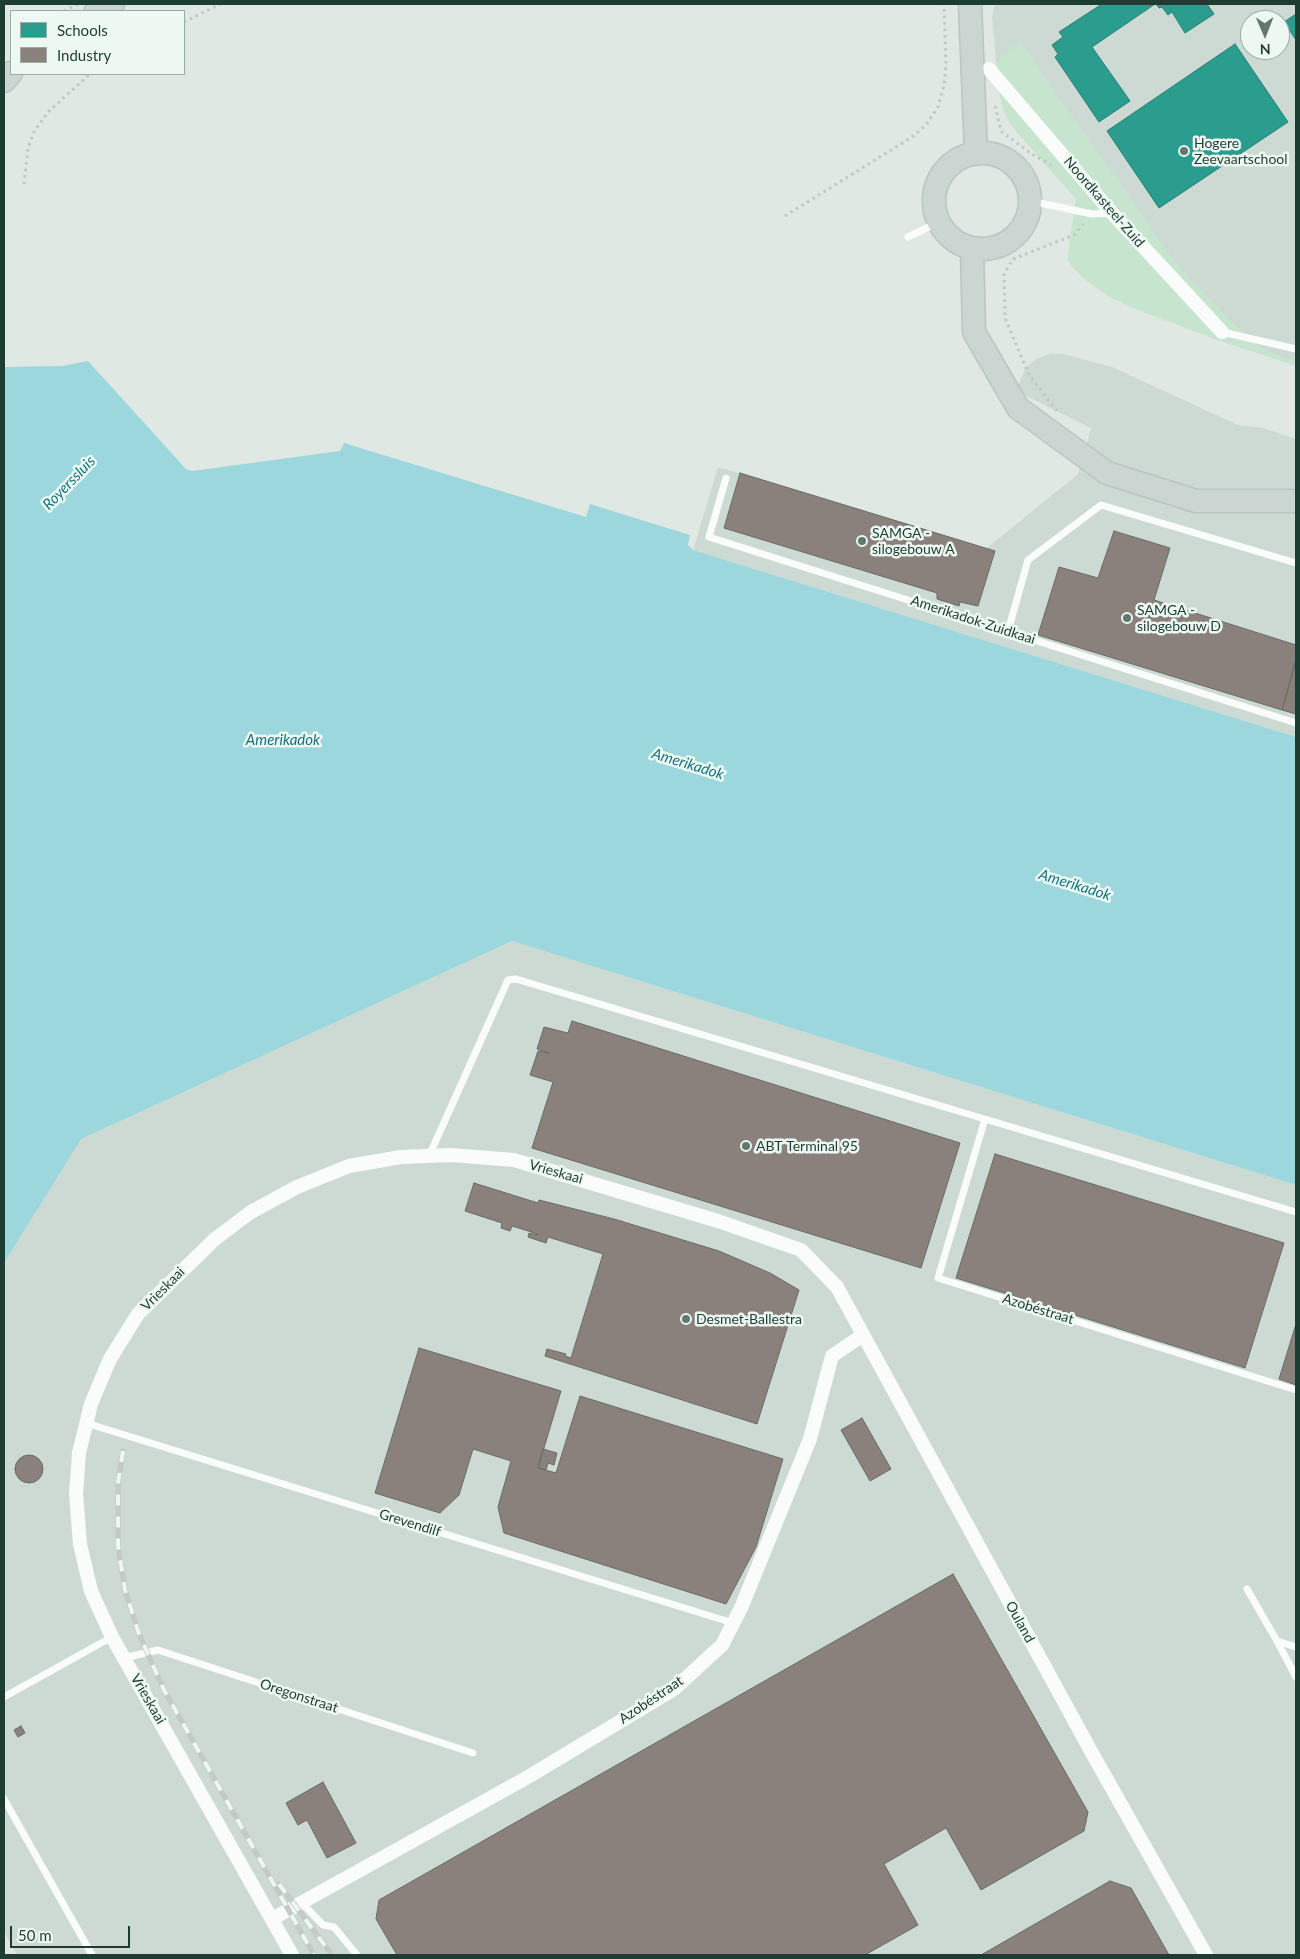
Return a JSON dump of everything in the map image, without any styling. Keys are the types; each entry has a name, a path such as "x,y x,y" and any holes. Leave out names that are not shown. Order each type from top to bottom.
{"main road":[{"path":"99,10 112,4"},
{"path":"970,4 976,154"},
{"path":"976,154 994,154 1009,161 1022,173 1029,189 1030,201 1026,222 1016,236 1002,246 987,249 972,249 959,244 947,234 939,222 934,208 935,193 939,179 948,167 960,159 976,154"},
{"path":"972,249 974,332 1018,408 1106,473 1196,501 1296,501"}],"street":[{"name":"Noordkasteel-Zuid","path":"989,69 1112,213 1222,332"},
{"name":"Vrieskaai","path":"292,1955 124,1658 90,1591 80,1544 76,1494 80,1453 91,1404 110,1359 138,1314 181,1270 215,1239 251,1212 297,1188 348,1166 401,1157 451,1155 514,1160 718,1221 801,1250 836,1287"},
{"name":"Ouland","path":"836,1287 1087,1744 1206,1955"},
{"name":"Azobéstraat","path":"272,1919 528,1777 674,1689 722,1644 741,1608 810,1439 832,1356 863,1335"}],"lane":[{"path":"1030,201 1092,214 1112,213"},
{"path":"908,237 939,222"},
{"path":"1222,332 1296,349"},
{"name":"Amerikadok-Zuidkaai","path":"726,478 708,537 1296,723"},
{"path":"1008,631 1028,560 1101,505 1296,563"},
{"path":"429,1156 508,980 516,979 1296,1212"},
{"name":"Azobéstraat","path":"985,1119 938,1278 1296,1390"},
{"name":"Grevendilf","path":"86,1423 733,1623"},
{"path":"1248,1590 1296,1677"},
{"path":"4,1697 112,1636"},
{"path":"1277,1641 1296,1647"},
{"name":"Oregonstraat","path":"124,1658 158,1650 473,1753"},
{"path":"4,1799 92,1955"},
{"path":"302,1902 323,1925 334,1927 357,1955"}],"path":[{"path":"66,10 78,4"},
{"path":"185,22 220,4"},
{"path":"785,216 912,137 926,125 938,107 944,86 946,64 944,4"},
{"path":"24,184 28,148 34,132 48,112 89,75"},
{"path":"994,105 1001,132 1030,153 1059,169"},
{"path":"1057,412 1028,375 1005,318 1004,274 1013,259 1074,235 1092,214"}],"shaded area":[{"name":"Hogere Zeevaartschool","path":"995,4 1296,4 1296,362 1265,351 1252,342 1149,241 996,61 992,17"},
{"path":"1051,353 1064,354 1112,367 1238,425 1263,428 1296,439 1296,737 693,550 718,467 987,548 1078,474 1091,428 1016,391 1025,369 1036,359"},
{"path":"512,941 1296,1185 1296,1955 17,1955 4,1932 4,1263 80,1139"}],"green space":[{"path":"1020,42 1179,267 1252,342 1265,351 1296,362 1296,366 1220,341 1138,310 1109,297 1073,268 1068,261 1068,254 1076,199 1010,124 1002,108 996,61"}],"water":[{"name":"Amerikadok","path":"88,361 186,469 192,471 340,451 344,443 586,517 590,504 690,535 688,545 693,550 1296,737 1296,1185 512,941 81,1139 4,1263 4,367 62,366"}],"building: Schools":[{"path":"1102,4 1155,4 1092,47 1130,101 1099,122 1055,57 1058,54 1052,45 1063,37 1059,32"},
{"path":"1156,4 1207,4 1214,14 1185,33 1172,12 1168,15 1162,7 1159,8"},
{"path":"1296,14 1296,40 1290,31 1290,18"},
{"path":"1235,44 1240,51 1240,60 1246,60 1288,122 1159,208 1107,131"}],"building: Industry":[{"name":"SAMGA - silogebouw A","path":"740,473 995,551 978,606 960,602 959,606 937,599 937,593 724,528"},
{"name":"SAMGA - silogebouw D","path":"1114,531 1170,548 1154,600 1296,645 1296,660 1282,710 1038,635 1059,567 1098,578"},
{"path":"1296,660 1296,714 1282,710"},
{"name":"ABT Terminal 95","path":"572,1021 960,1143 921,1268 532,1148 553,1082 530,1075 538,1051 549,1053 537,1049 544,1027 568,1033"},
{"path":"995,1154 1284,1243 1245,1368 956,1278"},
{"name":"Desmet-Ballestra","path":"474,1183 538,1203 539,1200 614,1219 719,1251 770,1273 799,1290 757,1424 545,1356 547,1349 566,1354 565,1356 571,1358 603,1254 548,1237 546,1243 528,1237 529,1233 538,1234 512,1226 510,1231 501,1228 502,1223 465,1211"},
{"path":"1296,1324 1296,1385 1279,1379"},
{"path":"419,1348 561,1391 538,1468 556,1473 580,1396 783,1459 756,1547 726,1604 504,1533 498,1507 511,1461 473,1449 459,1495 440,1513 375,1493"},
{"path":"862,1418 891,1469 870,1481 841,1430"},
{"path":"543,1449 557,1453 554,1465 548,1463 546,1470 538,1468"},
{"path":"29,1455 39,1459 43,1469 39,1479 29,1483 19,1479 15,1469 19,1459"},
{"path":"953,1574 1088,1812 1084,1831 981,1890 946,1828 884,1864 918,1925 865,1955 397,1955 376,1919 379,1900"},
{"path":"21,1726 25,1733 18,1737 14,1730"},
{"path":"323,1782 356,1843 327,1858 307,1820 298,1825 286,1803"},
{"path":"1110,1881 1131,1888 1169,1955 981,1955"}],"railway":[{"path":"123,1451 118,1483 118,1546 125,1590 139,1634 164,1690 314,1955"},
{"path":"279,1884 332,1955"}],"place":[{"name":"Hogere Zeevaartschool","path":"1184,151"},
{"name":"SAMGA - silogebouw A","path":"862,541"},
{"name":"SAMGA - silogebouw D","path":"1127,618"},
{"name":"ABT Terminal 95","path":"746,1146"},
{"name":"Desmet-Ballestra","path":"686,1319"}],"water label":[{"name":"Royerssluis","path":"69,483"}]}
